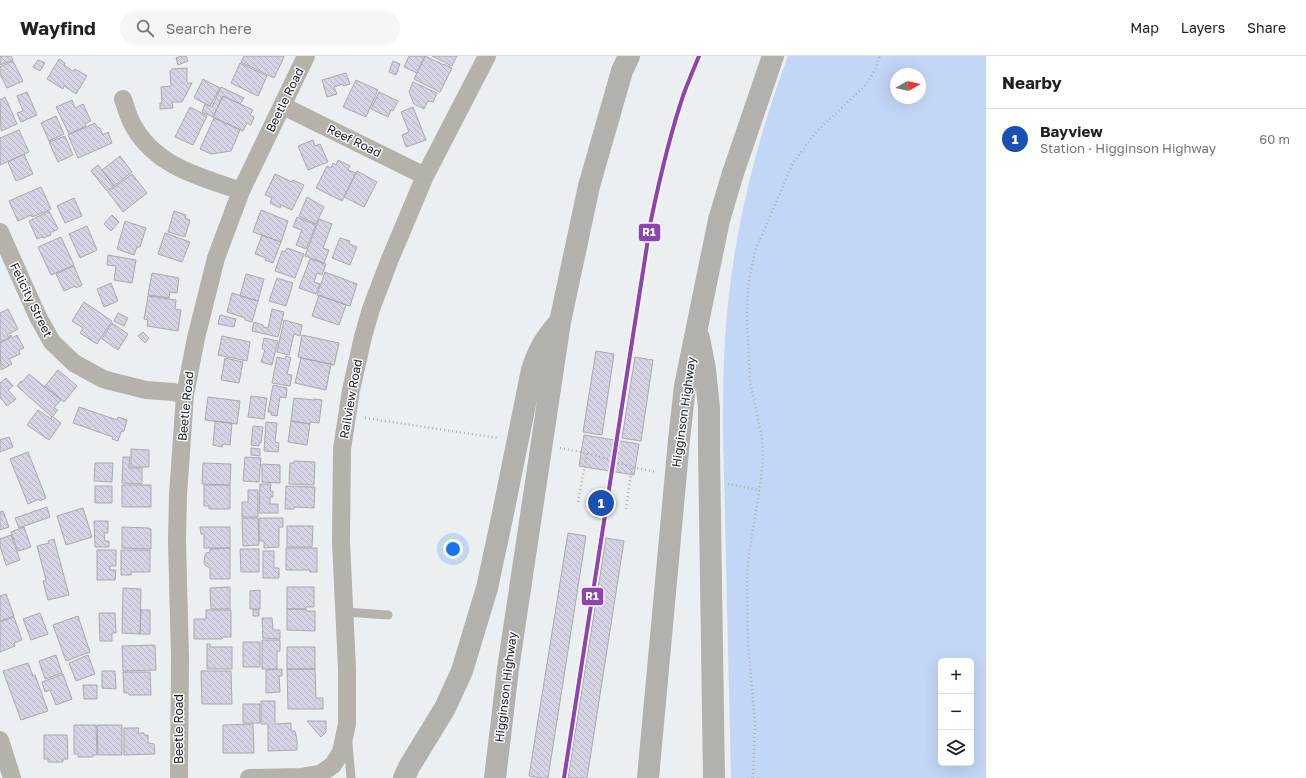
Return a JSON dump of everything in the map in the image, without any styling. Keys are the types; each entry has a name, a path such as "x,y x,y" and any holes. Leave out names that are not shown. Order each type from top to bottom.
{"highway":[{"name":"Higginson Highway","path":"495,778 509,661 560,322 589,186 622,72 629,56"},
{"name":"Higginson Highway","path":"648,778 685,386 719,220 733,173 773,56"},
{"path":"404,778 409,767 445,708 462,671 487,588 532,370 537,354 546,338 560,322"},
{"path":"697,327 705,369 709,408 714,778"}],"street":[{"name":"Beetle Road","path":"179,778 180,658 177,541 178,495 185,395 196,338 216,258 241,191 306,56"},
{"name":"Railview Road","path":"249,778 307,776 320,774 333,765 341,752 347,724 347,668 341,542 342,449 356,367 371,309 390,259 425,176 487,56"},
{"path":"123,99 133,127 147,146 163,160 190,174 241,191"},
{"name":"Reef Road","path":"283,106 425,176"},
{"name":"Felicity Street","path":"0,232 38,317 52,342 74,363 110,382 146,390 173,392 185,395"},
{"path":"0,740 12,778"}],"lane":[{"path":"345,612 388,615"},
{"path":"347,724 351,778"}],"path":[{"path":"752,778 755,724 748,643 747,575 763,458 762,438 750,382 747,317 748,286 755,251 793,163 817,131 866,86 876,68 880,56"},
{"path":"347,416 503,439"},
{"path":"557,448 587,453 632,468 662,473"},
{"path":"578,502 587,453"},
{"path":"626,509 632,468"},
{"path":"722,483 759,490"}],"shaded area":[{"path":"788,56 986,56 986,778 731,778 723,374 728,303 739,231 746,195 765,125"}],"building":[{"path":"0,56 11,56 13,60 0,65"},
{"path":"186,56 188,61 178,65 176,58"},
{"path":"244,56 284,57 274,78 241,62"},
{"path":"409,56 425,56 417,73 404,67"},
{"path":"425,56 452,68 440,92 414,79"},
{"path":"432,56 457,56 452,66"},
{"path":"59,59 65,63 64,65 73,71 75,69 87,76 76,94 64,86 63,89 47,79"},
{"path":"38,60 45,63 40,71 33,67"},
{"path":"13,61 23,81 7,88 0,74 0,67"},
{"path":"393,61 400,64 396,75 389,72"},
{"path":"240,63 267,76 258,96 231,83"},
{"path":"187,68 187,83 192,83 182,102 172,102 173,108 160,109 160,103 162,103 161,87 171,86 170,71 172,69"},
{"path":"346,73 350,84 344,86 343,84 334,87 337,94 327,97 322,80"},
{"path":"203,79 220,88 210,106 194,98"},
{"path":"356,80 378,90 366,117 343,107"},
{"path":"413,82 437,93 433,102 428,101 424,109 414,104 409,92"},
{"path":"221,87 244,98 240,104 223,96 213,117 202,112 205,104 212,107"},
{"path":"27,92 37,115 21,122 17,113 23,111 17,96"},
{"path":"379,92 398,101 388,117 371,109"},
{"path":"223,96 253,110 250,115 254,117 251,125 247,123 243,131 213,117"},
{"path":"5,97 17,124 1,131 0,100"},
{"path":"72,100 75,108 83,104 91,121 85,124 86,126 69,134 56,107"},
{"path":"190,107 207,116 193,145 175,137"},
{"path":"413,107 426,140 406,147 402,135 409,132 401,112"},
{"path":"56,116 64,134 49,141 41,123"},
{"path":"214,118 240,130 231,151 211,154 200,149"},
{"path":"95,123 97,127 100,128 103,135 108,132 112,143 78,158 68,135"},
{"path":"19,130 29,152 0,165 0,138"},
{"path":"65,136 73,155 58,162 49,142"},
{"path":"313,140 315,146 320,144 328,162 308,170 298,146"},
{"path":"24,154 33,174 16,181 8,162"},
{"path":"120,156 132,172 114,186 102,170"},
{"path":"338,160 350,166 348,170 356,173 342,201 316,188 327,166 331,168 333,163 336,165"},
{"path":"98,165 114,186 107,191 91,171"},
{"path":"357,171 377,182 364,207 344,197"},
{"path":"132,174 147,193 123,212 108,192"},
{"path":"275,174 292,182 293,180 304,185 292,210 281,205 280,208 270,203 272,198 265,195"},
{"path":"41,187 51,209 18,221 9,201"},
{"path":"307,197 324,207 316,224 299,216"},
{"path":"74,198 82,216 65,223 57,206"},
{"path":"261,210 288,221 281,242 253,232"},
{"path":"49,211 58,229 50,233 51,235 37,239 29,221"},
{"path":"174,211 186,215 185,218 190,220 185,237 168,232"},
{"path":"112,215 119,222 111,231 104,224"},
{"path":"297,217 316,225 306,249 296,245 302,230 293,227"},
{"path":"319,219 332,224 323,248 329,250 324,263 305,256"},
{"path":"125,221 146,228 140,247 137,247 134,255 117,249"},
{"path":"87,226 97,250 80,258 69,234"},
{"path":"165,233 190,242 182,262 158,254"},
{"path":"262,235 281,242 273,263 265,260 266,258 255,254"},
{"path":"61,237 74,265 51,275 38,247"},
{"path":"340,238 350,241 349,244 357,247 350,265 332,258"},
{"path":"287,248 304,254 295,278 275,271 282,251 285,252"},
{"path":"108,255 136,260 132,283 114,280 116,266 107,265"},
{"path":"310,259 326,264 322,275 317,273 314,282 320,284 316,294 299,288"},
{"path":"74,266 82,285 76,288 75,286 64,291 56,274"},
{"path":"325,272 357,284 350,306 317,295"},
{"path":"152,273 179,278 177,293 170,292 169,298 148,295"},
{"path":"246,274 264,279 258,301 240,296"},
{"path":"277,278 293,283 286,306 269,301"},
{"path":"111,283 118,301 104,307 97,289"},
{"path":"232,293 258,301 252,322 227,312"},
{"path":"319,295 346,305 339,325 312,316"},
{"path":"148,296 176,300 175,309 181,310 178,331 147,326 148,320 144,319"},
{"path":"84,302 112,321 97,344 80,333 83,328 72,321"},
{"path":"8,309 18,329 7,335 9,338 0,342 0,313"},
{"path":"272,309 284,312 278,337 252,331 254,322 268,328"},
{"path":"118,313 128,318 124,326 114,321"},
{"path":"220,315 236,319 234,327 218,324"},
{"path":"284,320 302,325 300,336 294,334 289,355 277,352"},
{"path":"112,323 128,334 118,350 102,339"},
{"path":"143,332 149,338 145,343 138,336"},
{"path":"11,335 12,338 17,335 24,348 19,350 20,354 9,359 12,364 1,370 0,343 10,338 9,336"},
{"path":"302,335 339,343 334,365 298,357"},
{"path":"222,336 250,342 247,361 218,355"},
{"path":"264,338 278,341 272,365 261,362 265,350 262,349"},
{"path":"596,351 614,354 602,435 583,432"},
{"path":"286,356 291,358 287,374 292,375 290,386 272,383 277,357 285,359"},
{"path":"635,357 653,360 641,441 622,438"},
{"path":"225,358 243,362 239,383 221,380"},
{"path":"301,358 331,364 326,390 295,383"},
{"path":"58,370 77,386 64,402 45,386"},
{"path":"29,374 61,400 54,408 58,410 52,417 17,386"},
{"path":"6,378 13,386 8,390 16,399 7,406 0,397 0,383"},
{"path":"273,385 287,388 286,398 280,397 277,416 271,415 271,412 268,412"},
{"path":"251,396 267,398 264,419 248,417"},
{"path":"208,397 240,401 237,424 205,420"},
{"path":"294,398 322,400 319,423 310,422 310,424 291,421"},
{"path":"79,407 117,420 118,417 127,420 124,431 121,432 118,441 112,439 113,437 73,423"},
{"path":"38,410 51,419 52,416 61,423 49,440 27,425"},
{"path":"215,421 232,423 230,445 223,444 222,447 213,445"},
{"path":"291,421 310,424 307,445 288,442"},
{"path":"266,422 277,423 275,442 279,443 278,452 264,451"},
{"path":"253,426 263,427 261,443 259,443 259,446 251,445"},
{"path":"584,435 639,444 634,475 579,466"},
{"path":"9,437 13,447 0,452 0,440"},
{"path":"251,448 260,449 260,456 251,455"},
{"path":"131,449 149,450 149,467 131,467"},
{"path":"28,452 46,498 40,501 39,499 28,504 10,459"},
{"path":"123,457 130,457 129,468 142,468 142,484 122,483"},
{"path":"245,457 261,458 259,482 243,481"},
{"path":"294,461 315,462 314,485 289,484 290,463 294,463"},
{"path":"95,463 113,463 112,482 94,481"},
{"path":"203,463 231,464 230,485 202,484"},
{"path":"262,464 280,465 280,483 262,482"},
{"path":"260,484 271,484 270,491 273,491 273,497 270,497 270,504 278,504 278,513 259,513"},
{"path":"122,485 151,485 151,507 122,507"},
{"path":"204,485 230,485 230,509 209,509 209,506 204,506"},
{"path":"95,486 112,486 112,503 95,503"},
{"path":"286,486 315,487 314,508 295,507 294,509 285,509"},
{"path":"248,490 258,490 258,517 242,517 242,502 248,502"},
{"path":"47,507 50,517 19,528 15,518"},
{"path":"83,508 92,537 66,545 57,516"},
{"path":"3,511 9,527 0,530 0,512"},
{"path":"242,518 258,518 259,545 243,546"},
{"path":"259,518 283,518 283,527 279,527 279,547 264,548 264,541 259,541"},
{"path":"94,521 108,521 108,533 104,533 105,541 109,541 109,547 95,547"},
{"path":"287,526 313,526 312,547 287,547"},
{"path":"24,527 31,547 18,551 11,532"},
{"path":"122,527 151,529 151,549 122,548"},
{"path":"200,527 230,527 230,548 204,548 204,534 201,534"},
{"path":"568,533 586,536 548,778 541,778 529,776"},
{"path":"11,535 20,560 6,565 0,546 0,539"},
{"path":"606,538 624,541 587,778 568,778"},
{"path":"54,539 69,595 48,600 43,581 46,580 37,546 49,543 48,541"},
{"path":"230,548 230,579 210,579 210,568 204,563 206,553 210,552 210,549"},
{"path":"286,548 317,548 317,572 310,572 310,570 286,570"},
{"path":"240,549 259,549 259,572 241,572"},
{"path":"97,550 116,550 116,566 110,566 110,570 116,570 115,580 97,580"},
{"path":"121,550 150,550 150,572 131,572 131,575 121,575"},
{"path":"263,551 274,551 274,568 279,568 279,578 263,578"},
{"path":"230,587 230,609 211,609 210,588"},
{"path":"287,587 314,587 314,607 306,607 306,609 287,609"},
{"path":"123,588 141,589 140,634 122,633"},
{"path":"260,590 260,609 250,609 250,591"},
{"path":"6,594 14,616 0,621 0,596"},
{"path":"253,609 259,610 259,616 253,616"},
{"path":"287,609 306,609 306,611 315,611 315,631 287,630"},
{"path":"141,610 150,610 150,634 140,634"},
{"path":"206,610 231,610 231,637 222,637 222,639 194,639 194,619 206,619"},
{"path":"40,613 48,634 31,640 23,619"},
{"path":"99,613 115,613 116,633 112,633 112,641 100,641"},
{"path":"78,616 90,652 66,661 53,625"},
{"path":"14,617 22,640 14,643 15,646 0,652 0,622"},
{"path":"262,618 272,618 273,630 280,630 280,639 263,638"},
{"path":"262,640 280,640 280,651 277,651 277,669 262,669"},
{"path":"243,642 260,642 260,667 243,667"},
{"path":"207,644 210,644 210,647 232,647 232,669 207,669"},
{"path":"155,645 156,670 123,671 122,646"},
{"path":"287,647 315,647 315,669 287,669"},
{"path":"56,655 62,673 45,679 39,661"},
{"path":"88,655 95,674 76,681 69,663"},
{"path":"28,663 33,676 35,675 48,711 21,720 3,671"},
{"path":"282,669 282,676 279,676 280,692 266,693 266,670"},
{"path":"287,669 315,669 316,698 323,698 323,709 288,709"},
{"path":"102,671 115,671 116,689 102,688"},
{"path":"201,671 231,671 232,704 202,704"},
{"path":"123,672 150,672 151,695 129,695 129,693 124,693"},
{"path":"63,674 72,699 56,705 50,690 45,692 42,682"},
{"path":"83,685 97,685 97,699 84,699"},
{"path":"261,701 275,701 275,724 291,723 291,731 295,731 297,740 297,750 268,751 268,724 261,724"},
{"path":"243,704 260,704 260,723 243,723"},
{"path":"307,721 326,721 326,732 321,737"},
{"path":"253,724 254,753 223,753 223,725"},
{"path":"74,725 96,725 97,755 93,755 93,757 78,757 78,754 74,754"},
{"path":"97,725 122,725 122,755 98,755"},
{"path":"124,728 139,728 138,733 148,735 148,743 154,744 155,754 124,755"},
{"path":"44,735 67,735 68,759 63,759 63,762 48,762 48,759 44,759"}],"transit line":[{"name":"R1","path":"564,778 651,220 674,124 684,93 699,56"}],"place":[{"name":"Bayview","path":"601,503"}]}
